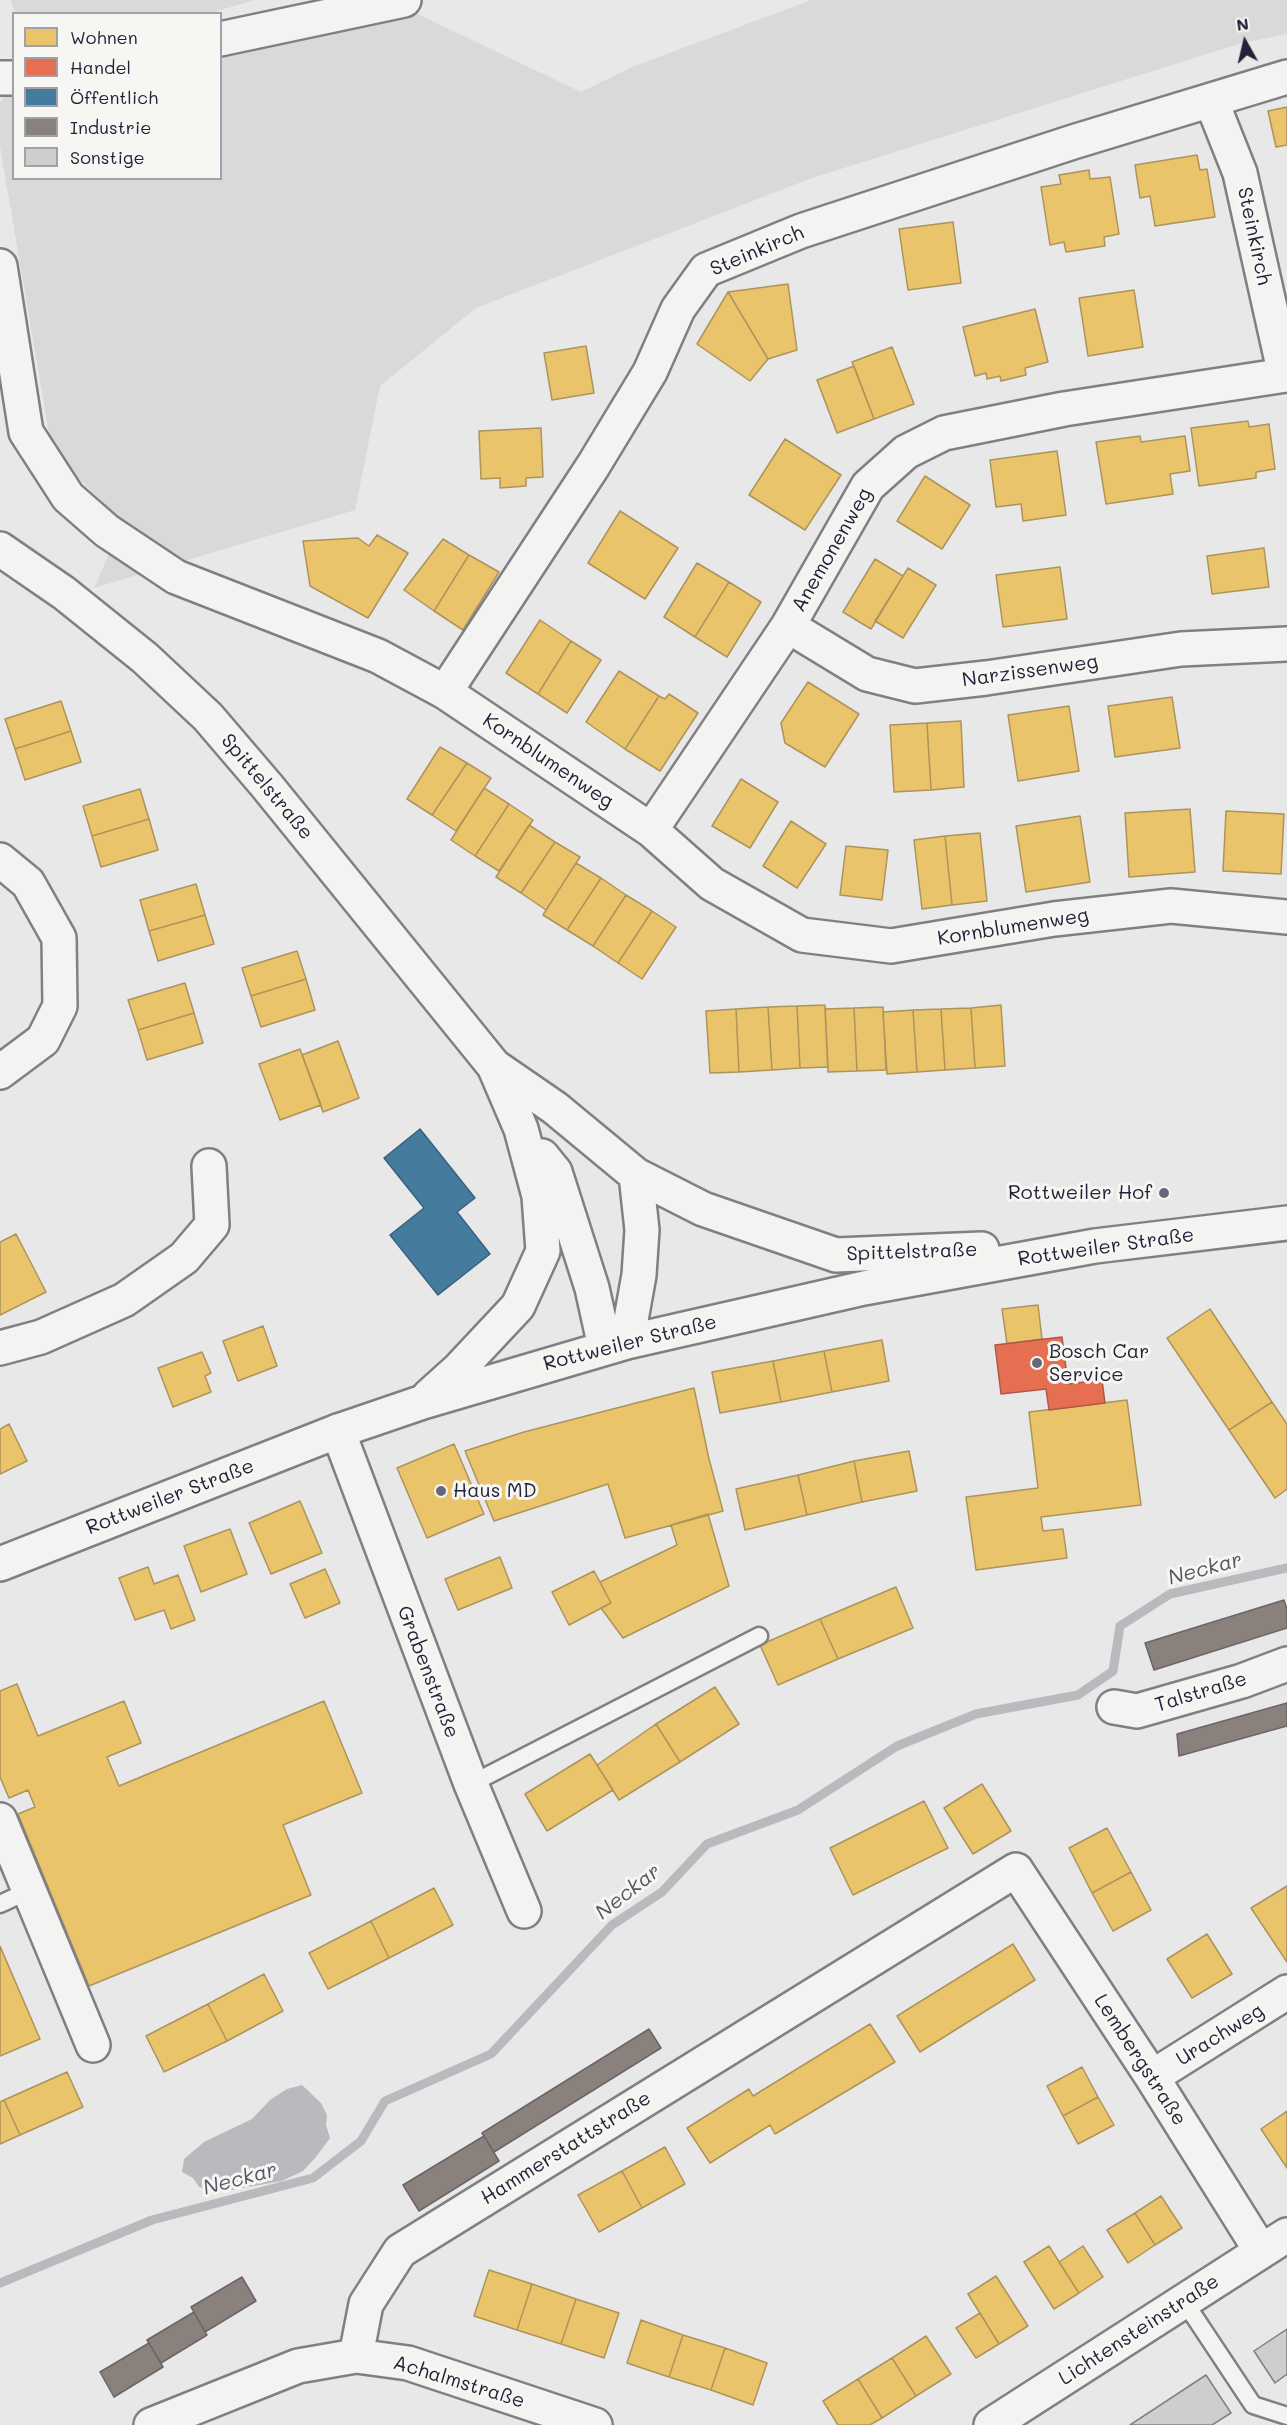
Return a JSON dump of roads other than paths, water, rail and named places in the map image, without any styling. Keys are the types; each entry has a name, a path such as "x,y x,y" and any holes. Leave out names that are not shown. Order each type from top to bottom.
{"street":[{"path":"222,39 404,0"},
{"name":"Steinkirch","path":"445,692 593,466 651,372 678,309 706,270 801,231 1287,77"},
{"name":"Steinkirch","path":"1211,100 1240,173 1275,278 1286,375"},
{"name":"Kornblumenweg","path":"0,266 26,432 68,497 107,531 176,576 378,656 445,692 651,830 712,884 802,935 891,946 1054,919 1171,906 1287,917"},
{"name":"Anemonenweg","path":"651,830 788,626 868,486 906,452 944,433 1064,408 1286,375"},
{"name":"Spittelstraße","path":"0,549 64,593 145,658 208,717 282,804 494,1066 521,1129 539,1196 543,1251 518,1306 459,1370 423,1402"},
{"name":"Narzissenweg","path":"788,626 867,674 915,686 986,678 1181,649 1287,644"},
{"path":"0,861 28,883 59,938 60,1006 43,1041 0,1072"},
{"name":"Spittelstraße","path":"494,1066 555,1108 636,1174 703,1209 836,1255 1095,1246"},
{"name":"Spittelstraße","path":"521,1129 555,1172 592,1288 616,1344"},
{"path":"0,1348 41,1337 124,1300 184,1258 212,1225 209,1166"},
{"path":"616,1344 639,1275 641,1241 636,1174"},
{"name":"Rottweiler Straße","path":"0,1564 338,1431 423,1402 616,1344 864,1288 1095,1246 1287,1223"},
{"name":"Grabenstraße","path":"338,1431 471,1784 524,1911"},
{"name":"Talstraße","path":"1114,1707 1137,1712 1242,1681 1287,1664"},
{"path":"0,1820 14,1898 93,2045"},
{"name":"Lembergstraße","path":"1016,1870 1152,2078 1274,2243"},
{"name":"Hammerstattstraße","path":"357,2356 366,2304 400,2251 1016,1870"},
{"name":"Urachweg","path":"1152,2078 1287,1992"},
{"name":"Lichtensteinstraße","path":"992,2425 1274,2243"},
{"path":"151,2425 298,2366 357,2356"},
{"name":"Achalmstraße","path":"357,2356 408,2363 595,2425"}],"lane":[{"path":"471,1784 759,1636"},
{"path":"1184,2301 1253,2405 1287,2415"}],"water":[{"path":"302,2085 321,2103 327,2115 326,2125 330,2138 303,2171 282,2181 219,2192 199,2187 193,2178 182,2172 184,2159 204,2142 252,2119 270,2100 287,2089"}],"waterway":[{"name":"Neckar","path":"0,2283 152,2220 313,2178 361,2141 385,2101 491,2054 612,1925 662,1892 707,1844 798,1810 897,1746 976,1714 1078,1695 1113,1671 1120,1626 1170,1594 1287,1568"}],"place":[{"name":"Rottweiler Hof","path":"1164,1193"},
{"name":"Bosch Car Service","path":"1037,1363"},
{"name":"Haus MD","path":"441,1491"}]}
